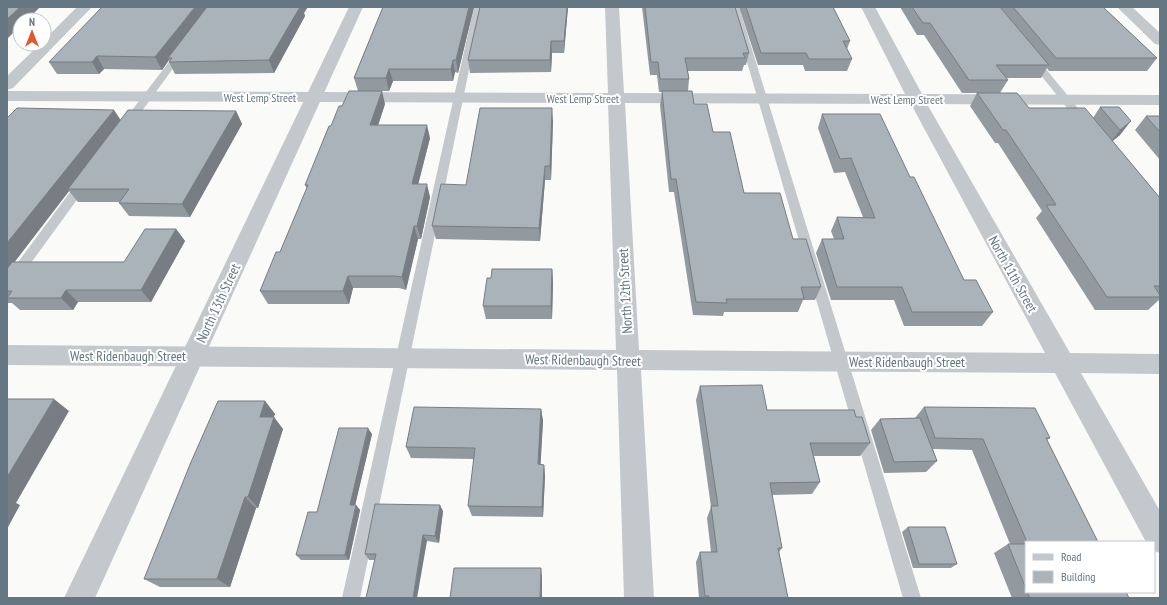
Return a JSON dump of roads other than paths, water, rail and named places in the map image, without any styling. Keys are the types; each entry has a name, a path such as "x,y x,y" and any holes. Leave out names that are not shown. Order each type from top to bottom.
{"street":[{"path":"7,84 85,7"},
{"name":"North 13th Street","path":"79,598 356,7"},
{"name":"North 12th Street","path":"612,7 639,598"},
{"name":"North 11th Street","path":"868,7 916,99 1160,539"},
{"path":"1124,7 1160,41"},
{"name":"West Lemp Street","path":"7,96 1160,100"},
{"name":"West Ridenbaugh Street","path":"7,355 1160,364"}],"lane":[{"path":"351,598 478,7"},
{"path":"735,7 912,598"},
{"path":"119,135 187,44"},
{"path":"1024,49 1090,130"},
{"path":"7,286 91,173"}]}
